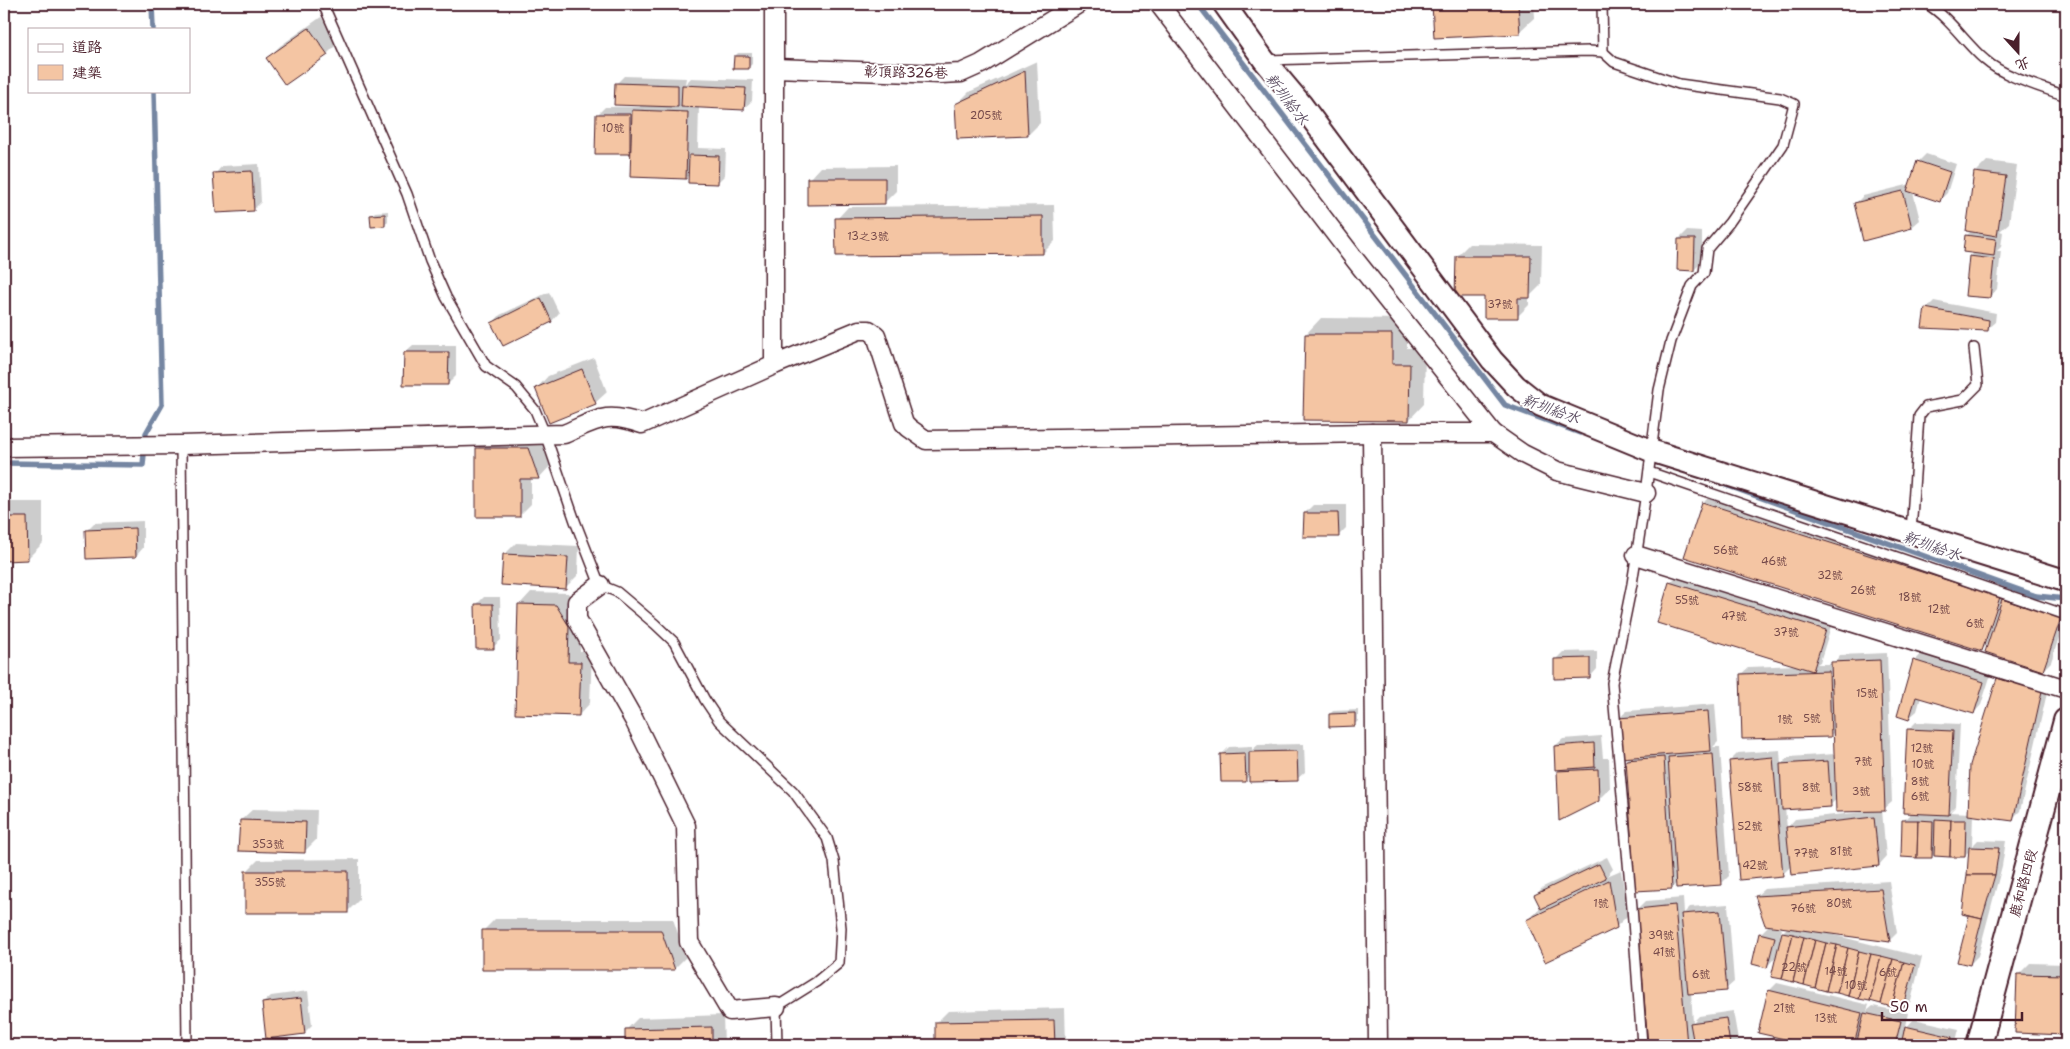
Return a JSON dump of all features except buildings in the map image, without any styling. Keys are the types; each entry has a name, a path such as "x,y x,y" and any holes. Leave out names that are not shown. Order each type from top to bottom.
{"main road":[{"name":"鹿和路四段","path":"1979,1045 2066,720"}],"street":[{"path":"774,4 774,365"},
{"name":"彰頂路326巷","path":"775,68 940,74 961,72 981,64 1078,4"},
{"path":"1159,4 1356,261 1493,434 1523,454 1557,471 1646,493"},
{"path":"1224,4 1264,60 1301,104 1492,360 1516,386 1540,405 1652,450 2066,581"},
{"path":"4,446 181,445 564,434 605,417 623,417 642,424 774,365 859,330 869,330 876,335 904,422 926,440 1372,433 1493,434"},
{"path":"1372,433 1378,1045"},
{"path":"1636,554 2066,688"},
{"path":"600,585 577,602 577,619 634,720 686,826 689,942 730,1012 776,1007"}],"lane":[{"path":"323,4 407,194 430,261 446,297 486,366 516,387 535,410 600,585 617,592 674,642 705,700 719,721 793,791 827,838 834,861 841,928 839,963 816,982 776,1007 777,1045"},
{"path":"1602,4 1603,52"},
{"path":"1927,4 1959,32 1986,62 2066,96"},
{"path":"1264,60 1603,52 1614,62 1679,84 1780,98 1794,104 1783,144 1730,223 1707,249 1704,273 1692,286 1671,341 1659,390 1646,493 1612,684 1642,1045"},
{"path":"1911,532 1919,416 1926,407 1963,400 1978,385 1974,348"},
{"path":"181,445 187,1045"},
{"path":"1649,472 2066,616"}],"waterway":[{"path":"152,4 153,28"},
{"name":"新圳給水","path":"1198,4 1505,405 1580,433"},
{"path":"4,463 143,465 146,433 162,405 154,92"},
{"name":"新圳給水","path":"1723,484 2036,596 2066,599"}]}
